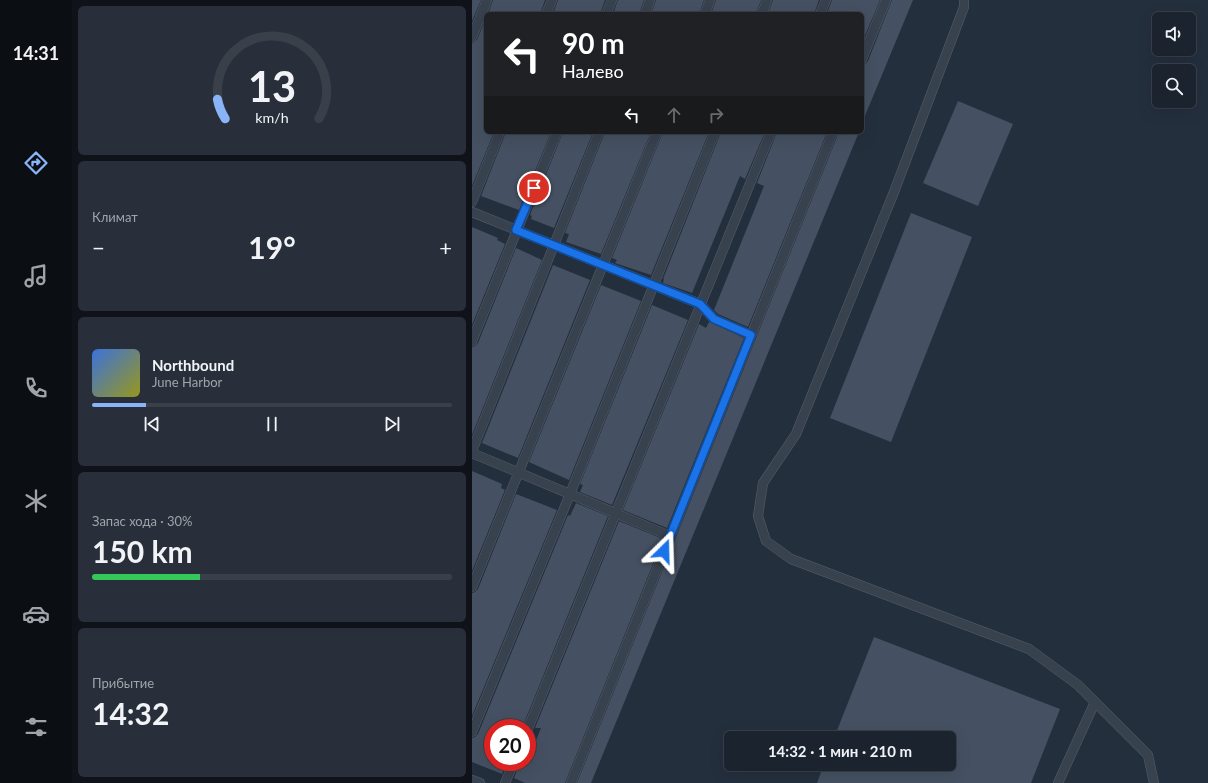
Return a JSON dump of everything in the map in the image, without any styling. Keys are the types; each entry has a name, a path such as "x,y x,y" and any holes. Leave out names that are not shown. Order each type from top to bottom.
{"lane":[{"path":"472,37 487,0"},
{"path":"547,12 552,0"},
{"path":"607,12 612,0"},
{"path":"646,12 650,0"},
{"path":"706,12 710,0"},
{"path":"763,12 767,0"},
{"path":"821,12 826,0"},
{"path":"864,54 886,0"},
{"path":"964,0 964,7 896,185 796,434 764,483 758,516 766,541 791,559 1029,649 1078,685 1148,755 1154,783"},
{"path":"472,202 499,134"},
{"path":"472,340 556,134"},
{"path":"598,134 472,452 670,536"},
{"path":"472,587 656,134"},
{"path":"472,732 570,494 714,134"},
{"path":"532,719 617,514 700,304 770,134"},
{"path":"571,783 832,134"},
{"path":"472,212 700,304 714,319 751,335"},
{"path":"1058,783 1095,702"},
{"path":"505,783 510,771"},
{"path":"472,780 480,783"}],"building":[{"path":"472,0 481,0 472,21"},
{"path":"493,0 545,0 541,12 489,12"},
{"path":"558,0 605,0 601,12 554,12"},
{"path":"618,0 644,0 640,12 614,12"},
{"path":"656,0 704,0 700,12 652,12"},
{"path":"716,0 761,0 757,12 712,12"},
{"path":"773,0 819,0 815,12 769,12"},
{"path":"832,0 880,0 864,38 864,12 828,12"},
{"path":"892,0 913,0 864,118 864,64 868,61"},
{"path":"484,23 484,134 493,134 472,186 472,43 477,40"},
{"path":"958,101 1013,124 978,206 923,183"},
{"path":"505,134 550,134 519,210 481,196"},
{"path":"562,134 592,134 554,228 531,219 532,216 530,215"},
{"path":"604,134 650,134 601,254 566,242 569,234 565,233"},
{"path":"662,134 708,134 651,275 615,263 617,260 612,258"},
{"path":"720,134 764,134 745,179 740,176 692,293 663,283 663,279"},
{"path":"776,134 826,134 748,327 718,314 714,310 764,186 757,183"},
{"path":"838,134 858,134 591,783 577,783"},
{"path":"911,213 972,237 891,442 830,418"},
{"path":"472,227 498,238 497,240 505,244 472,325"},
{"path":"516,248 542,260 472,435 472,347 478,343"},
{"path":"553,265 590,280 518,458 482,443"},
{"path":"601,285 641,301 569,480 529,462"},
{"path":"652,305 688,320 612,505 580,492 583,485 580,484"},
{"path":"709,322 744,338 667,528 623,510 699,324 706,328"},
{"path":"472,471 502,484 501,488 505,490 472,571"},
{"path":"516,494 557,510 472,716 472,593 478,589"},
{"path":"576,503 608,516 526,719 484,719 568,515 570,516"},
{"path":"619,521 663,539 565,783 525,783 514,778 517,771 536,771 536,740 541,728 536,728"},
{"path":"874,637 1060,709 1031,783 817,783 821,771 956,771 956,731 837,731"},
{"path":"484,719 484,767 472,762 472,738 478,734"},
{"path":"494,771 503,771 502,774"}],"route":[{"path":"534,188 516,230 700,304 714,319 751,335 664,551"}]}
